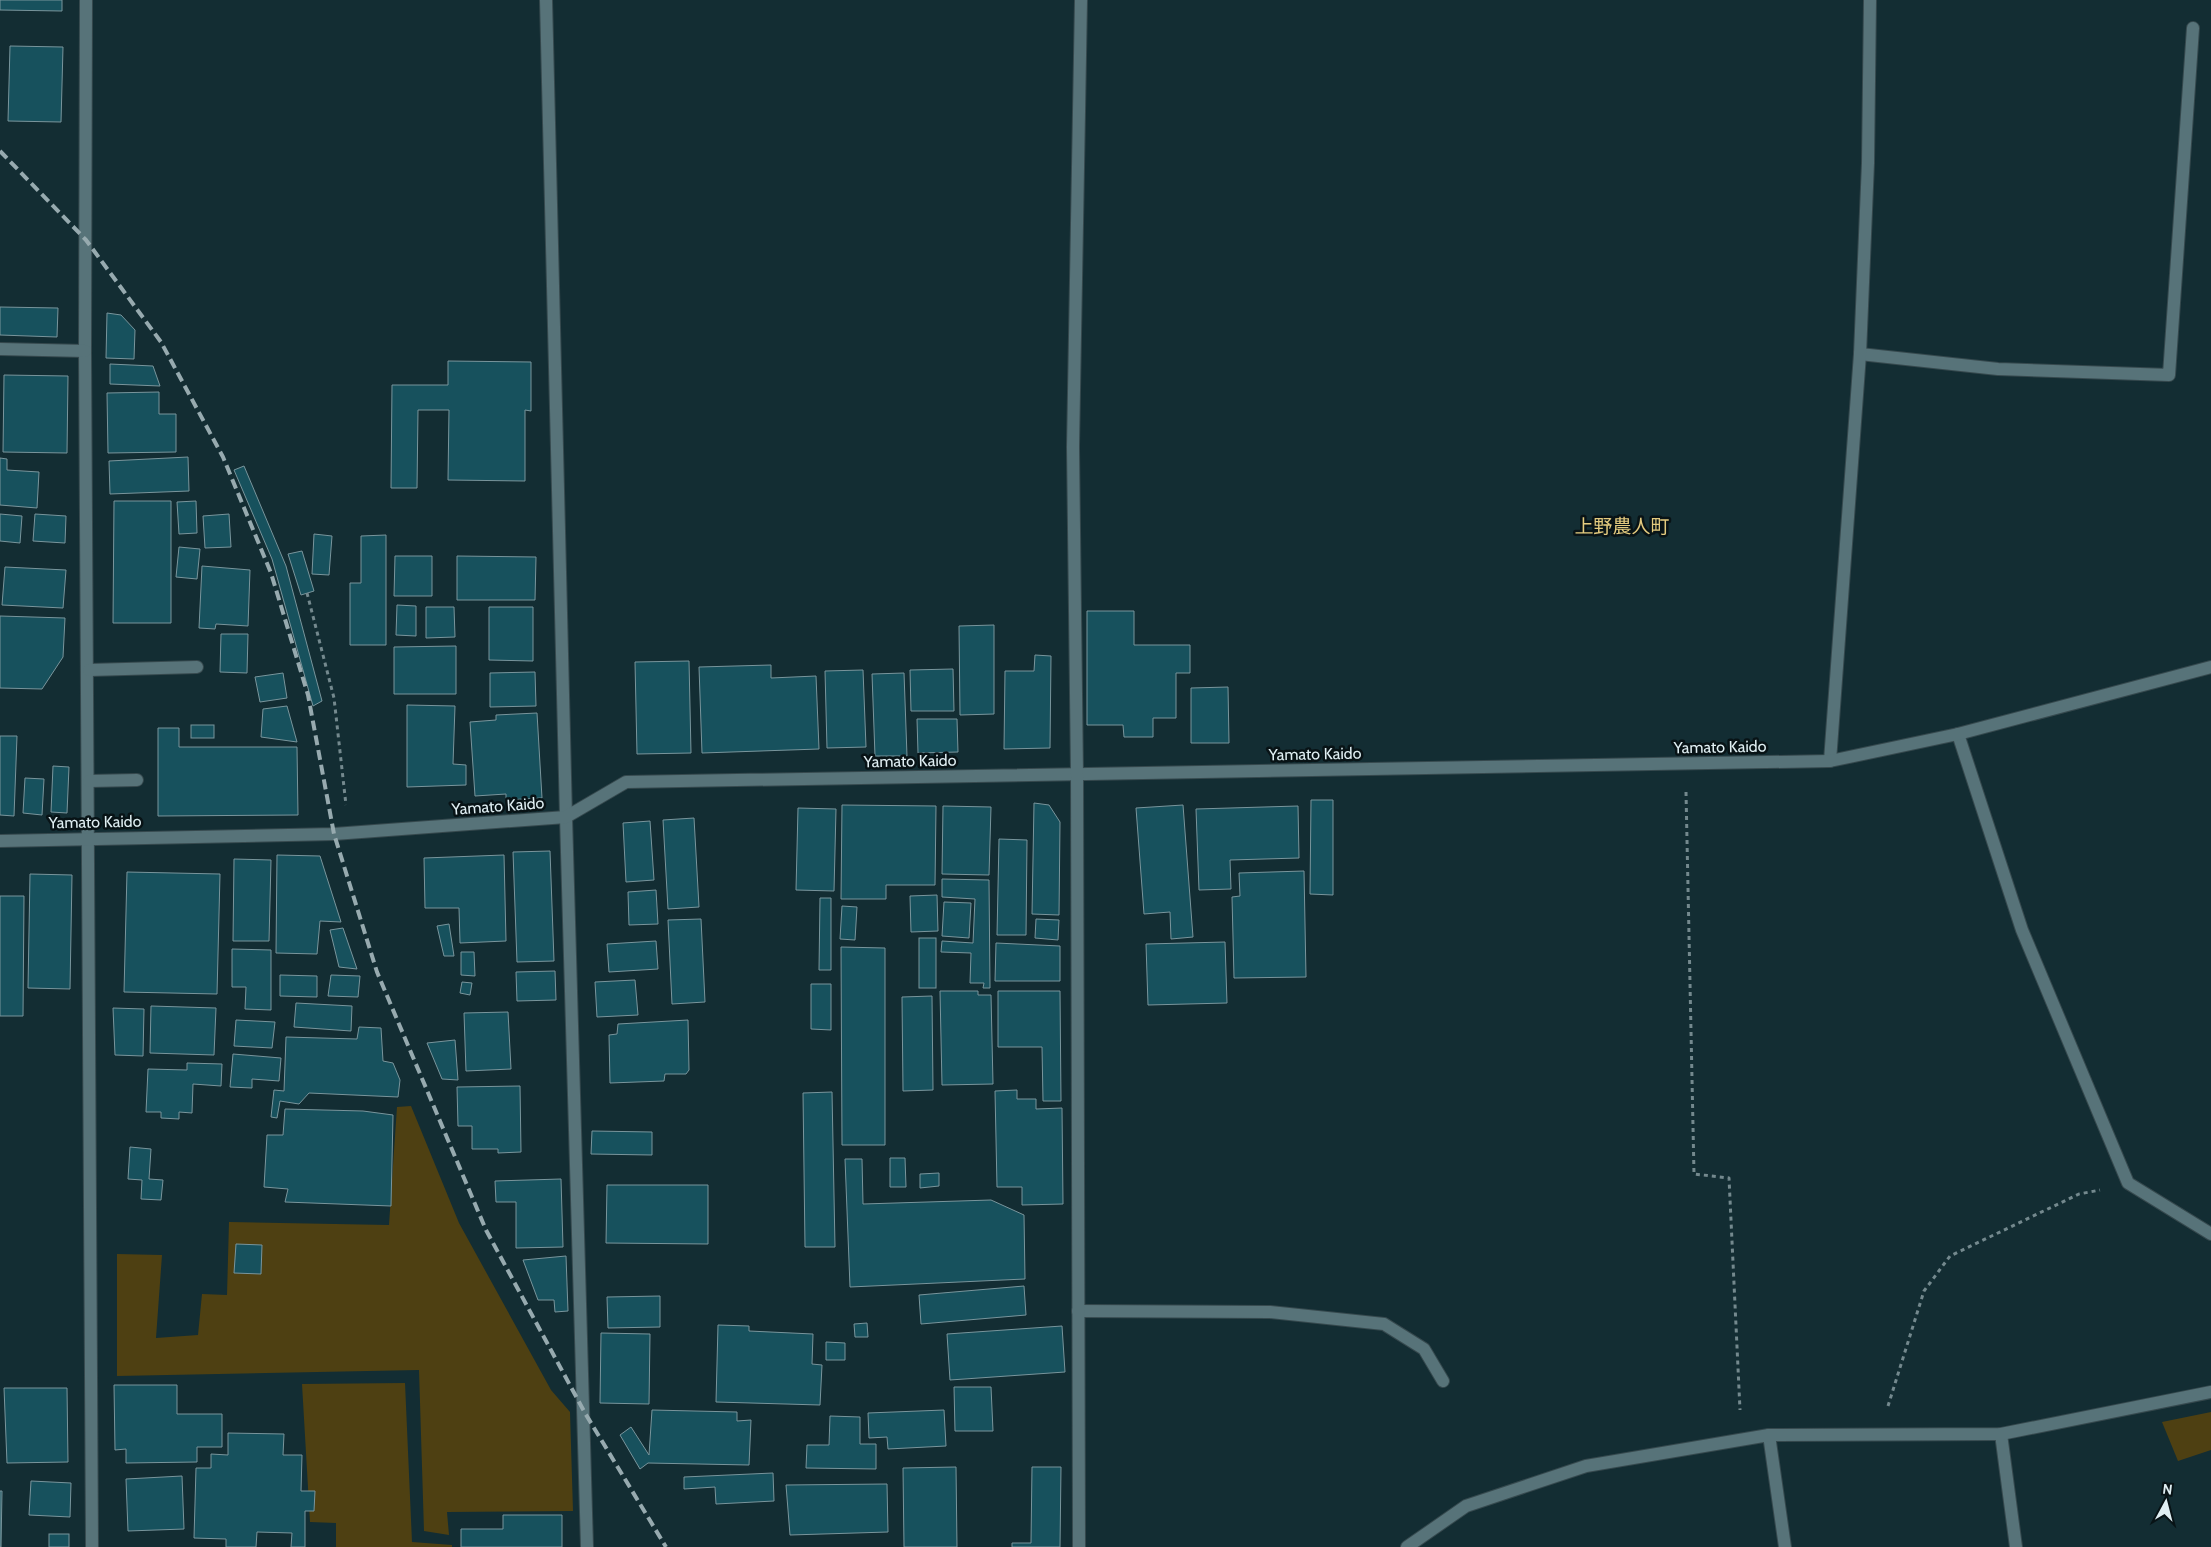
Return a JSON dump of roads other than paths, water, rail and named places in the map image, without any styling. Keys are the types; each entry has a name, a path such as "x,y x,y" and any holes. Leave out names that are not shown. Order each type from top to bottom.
{"street":[{"path":"86,0 92,1547"},
{"path":"546,0 566,817 587,1547"},
{"path":"1079,1547 1077,775 1073,448 1082,0"},
{"path":"1830,761 1860,354 1868,163 1870,0"},
{"path":"1860,354 1998,369 2170,375 2193,28"},
{"path":"0,349 86,351"},
{"path":"89,670 197,667"},
{"name":"Yamato Kaido","path":"0,841 350,833 566,817 626,782 1830,761 1958,734 2211,667"},
{"path":"1958,734 2022,930 2128,1183 2211,1234"},
{"path":"89,781 137,780"},
{"path":"1078,1311 1270,1312 1384,1324 1424,1348 1443,1381"},
{"path":"1406,1547 1466,1506 1586,1466 1768,1435 2001,1434 2211,1392"},
{"path":"2001,1434 2016,1547"},
{"path":"1768,1435 1785,1547"}],"railway":[{"path":"0,151 86,240 161,342 223,457 271,573 308,695 334,834 377,972 486,1230 585,1413 666,1547"}],"district":[{"name":"上野農人町","path":"1622,526"}]}
